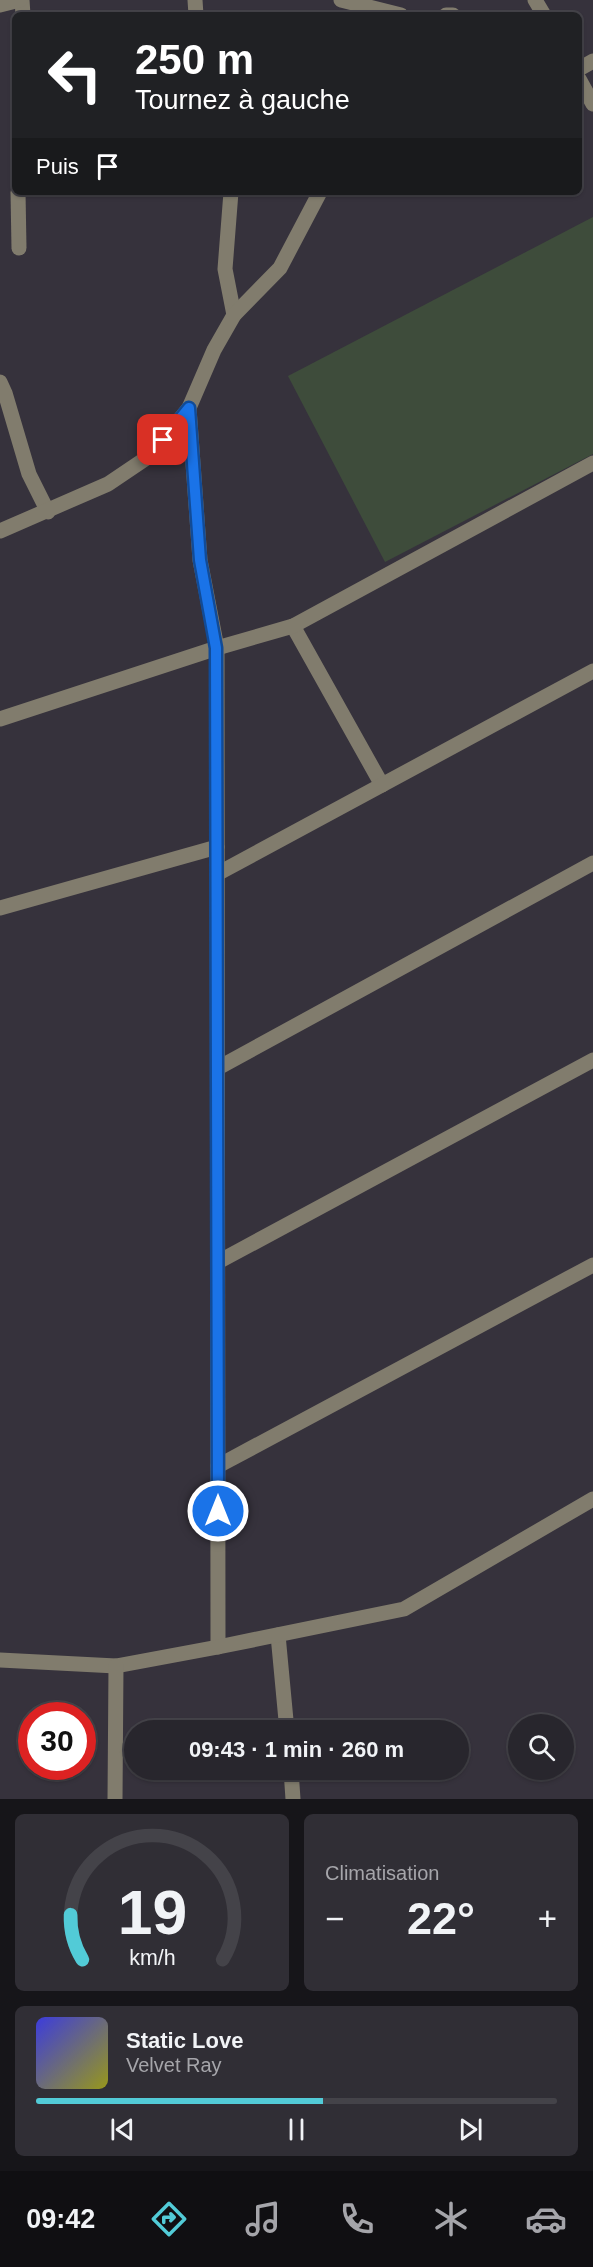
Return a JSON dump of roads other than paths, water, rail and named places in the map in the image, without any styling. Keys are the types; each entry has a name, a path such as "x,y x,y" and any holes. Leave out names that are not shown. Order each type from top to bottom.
{"street":[{"path":"0,5 21,0"},
{"path":"341,0 389,12"},
{"path":"582,84 593,104"},
{"path":"18,195 19,248"},
{"path":"231,195 225,269 234,315"},
{"path":"0,531 108,484 150,455 189,408 214,350 234,315 280,268 318,195"},
{"path":"0,382 29,474 48,512"},
{"path":"189,408 200,560 216,648 218,1647"},
{"path":"0,719 216,648 293,626 593,463"},
{"path":"293,626 382,785"},
{"path":"217,874 593,671"},
{"path":"0,908 218,847"},
{"path":"218,1068 593,863"},
{"path":"218,1262 593,1060"},
{"path":"218,1466 593,1265"},
{"path":"0,1660 116,1666 404,1609 593,1499"},
{"path":"278,1635 286,1720"},
{"path":"116,1666 116,1799"},
{"path":"292,1780 293,1799"}]}
